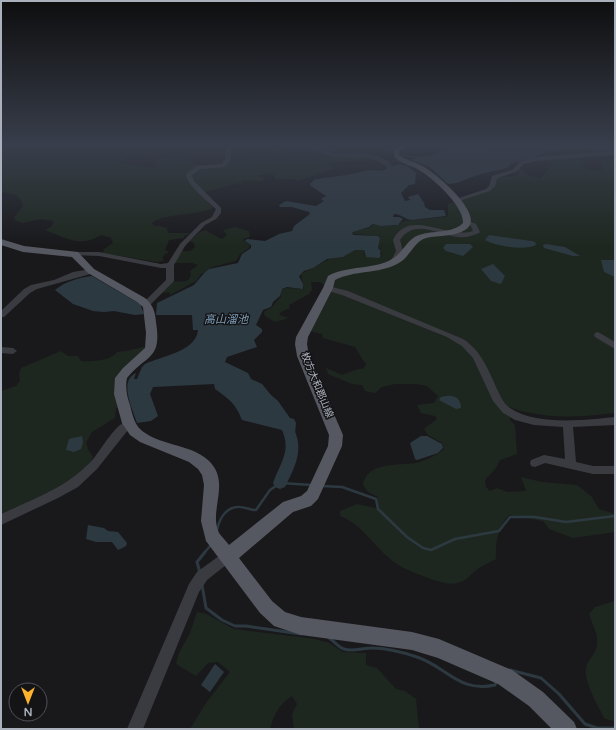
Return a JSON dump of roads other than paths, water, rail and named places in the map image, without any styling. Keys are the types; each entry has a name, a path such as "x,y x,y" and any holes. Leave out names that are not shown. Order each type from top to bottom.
{"main road":[{"path":"398,260 410,245 418,238 461,229 468,223 468,216 456,200 433,178"},
{"path":"1,242 23,249 75,254 91,271 146,304 150,312 151,347 147,354 128,370 121,379 119,387 129,424 136,433 202,463 209,472 212,488 209,520 212,536 266,607 280,620 301,626 412,641 439,649 500,675 536,699 567,729"},
{"name":"枚方大和郡山線","path":"227,556 288,507 306,501 313,495 336,446 336,435 303,356 301,344 306,329 328,288 331,278 336,275 387,265 398,260"}],"street":[{"path":"146,304 150,302 154,296 170,281 170,265 182,245 202,224 214,218 218,213 219,209 189,178"},
{"path":"456,200 488,190 492,186 494,178"},
{"path":"398,260 397,238 410,228 416,226 447,232"},
{"path":"75,254 100,254 161,266 170,265"},
{"path":"1,315 27,291 34,287 91,271"},
{"path":"328,288 345,293 457,339 469,348 480,360 499,403 509,412 518,417 543,422 568,424 615,420"},
{"path":"598,335 615,346"},
{"path":"1,350 13,351"},
{"path":"1,520 71,486 83,476 124,427 129,424"},
{"path":"568,424 571,465"},
{"path":"535,463 544,459 593,470 615,470"},
{"path":"135,729 194,588 202,576 227,556"}],"water":[{"name":"高山溜池","path":"416,178 415,184 409,185 401,193 405,201 410,200 408,197 418,194 425,207 430,210 444,210 446,216 412,220 394,214 393,217 403,219 398,225 381,226 373,224 369,227 353,232 352,234 354,235 378,236 380,238 378,248 381,251 381,256 379,258 366,257 364,250 355,250 343,257 327,259 313,268 304,271 299,276 303,284 303,289 287,287 282,289 280,296 273,302 271,307 263,310 256,325 262,329 262,332 254,340 257,347 227,357 225,362 248,373 251,379 262,384 278,401 290,418 294,419 296,423 295,434 289,436 282,430 242,420 235,406 215,389 214,384 153,387 150,394 158,416 151,421 137,423 130,404 127,389 128,382 131,377 136,373 134,379 137,379 142,367 145,364 185,348 196,337 198,330 193,330 192,315 156,315 157,303 194,285 209,269 238,263 242,254 251,248 251,245 245,241 247,239 265,241 279,234 292,231 294,226 310,214 309,212 292,207 280,207 279,205 286,201 316,206 324,201 321,199 326,196 310,184 315,179"},
{"path":"442,178 470,178 455,183 448,184"},
{"path":"489,235 532,241 535,242 536,245 525,248 503,246 485,240"},
{"path":"446,244 470,244 473,247 463,256 446,251 443,248"},
{"path":"546,244 565,247 580,256 573,256 544,248 543,245"},
{"path":"601,260 615,260 615,277 604,272"},
{"path":"493,264 505,276 501,284 491,281 481,269"},
{"path":"92,276 140,304 144,314 135,315 114,311 93,311 73,304 55,290 72,280"},
{"path":"447,396 457,398 460,402 461,408 456,409 439,400 441,397"},
{"path":"82,436 83,442 81,449 74,452 66,450 69,439"},
{"path":"421,436 427,436 442,444 443,448 438,453 417,460 415,459 410,443"},
{"path":"88,525 104,528 108,531 118,532 127,543 126,546 118,550 112,542 96,542 86,539"},
{"path":"215,664 224,672 210,692 201,685"}],"waterway":[{"path":"280,483 292,453 293,446 290,431 285,424"},
{"path":"217,530 219,522 226,512 233,508 239,507 256,510 270,490 280,483 312,485"},
{"path":"322,486 342,487 376,499 378,509 407,537 423,548 431,550 455,539 499,531 510,517 535,517 566,522 615,516"},
{"path":"204,553 211,545"},
{"path":"200,573 197,562 205,552"},
{"path":"202,585 206,608 222,620 235,626 246,626 301,634"},
{"path":"329,638 340,647 347,650 372,648 383,649 417,657 427,661 454,678 472,685 483,687 495,685 496,682"},
{"path":"510,670 541,678 559,694 585,724 597,728 615,728"}]}
